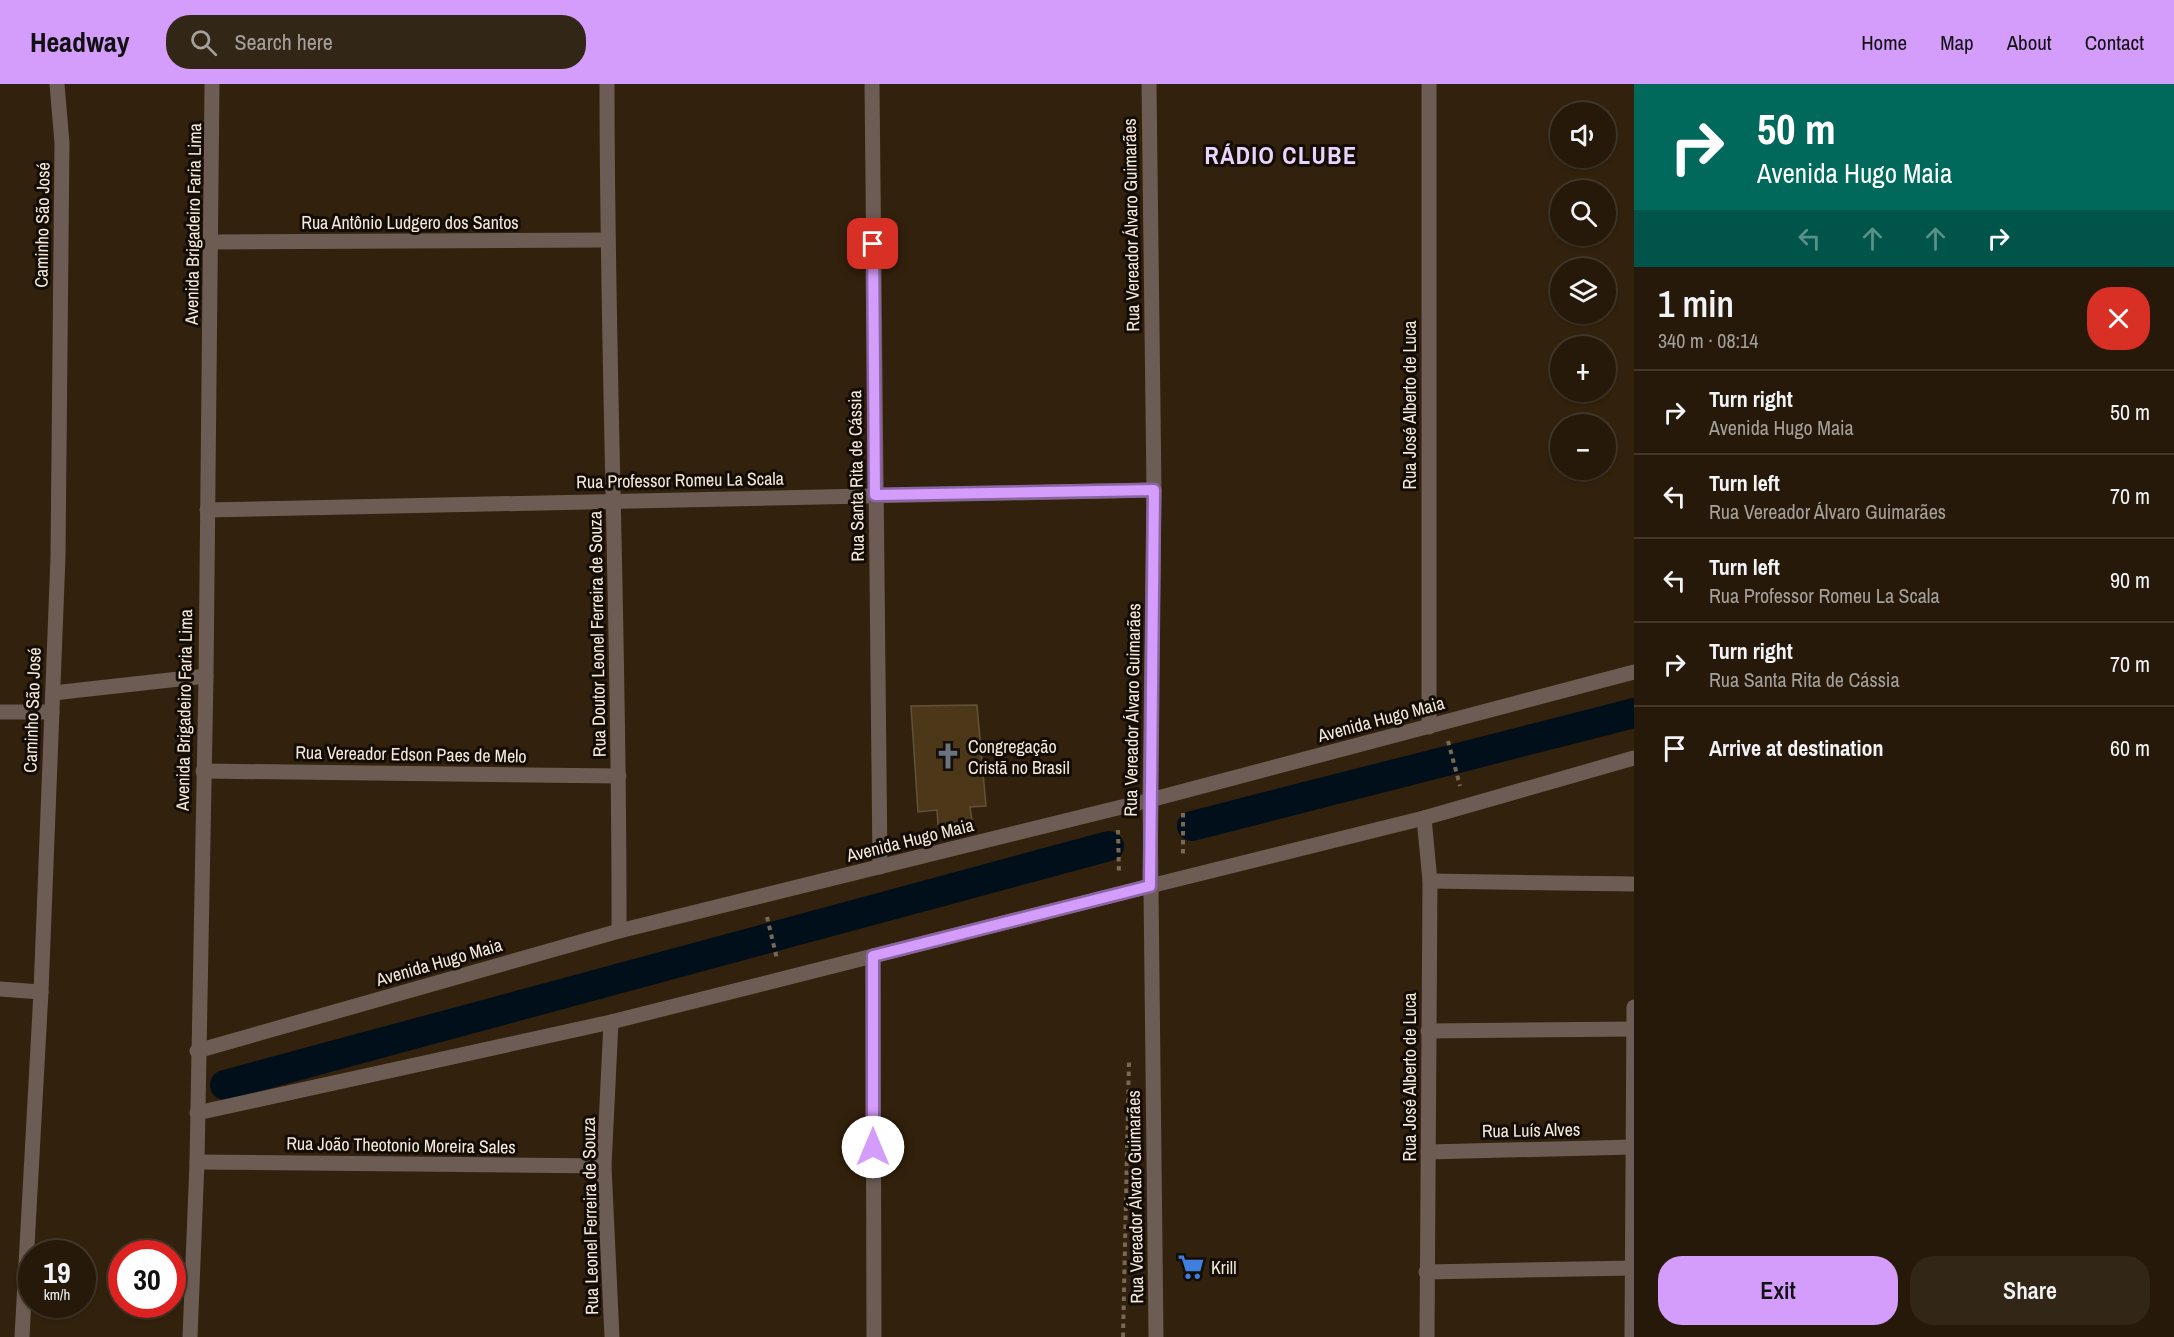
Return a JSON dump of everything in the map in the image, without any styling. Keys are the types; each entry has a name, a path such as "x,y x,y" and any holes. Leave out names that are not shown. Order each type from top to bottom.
{"street":[{"name":"Caminho São José","path":"22,1337 41,992 58,557 62,166 57,84"},
{"name":"Avenida Brigadeiro Faria Lima","path":"190,1337 197,1162 202,771 206,676 212,84"},
{"name":"Rua Doutor Leonel Ferreira de Souza","path":"607,84 607,240 619,776 619,931"},
{"name":"Rua Santa Rita de Cássia","path":"872,84 880,867"},
{"name":"Rua Vereador Álvaro Guimarães","path":"1149,84 1154,490 1149,849 1156,1337"},
{"name":"Rua José Alberto de Luca","path":"1429,84 1436,725"},
{"name":"Rua Antônio Ludgero dos Santos","path":"212,242 607,240"},
{"name":"Rua Professor Romeu La Scala","path":"207,510 1154,490"},
{"name":"Avenida Hugo Maia","path":"197,1051 619,931 1117,809 1634,672"},
{"path":"53,693 206,676"},
{"path":"0,712 52,712"},
{"path":"197,1113 611,1022 1424,818 1634,758"},
{"name":"Rua Vereador Edson Paes de Melo","path":"202,771 619,776"},
{"name":"Rua José Alberto de Luca","path":"1424,818 1430,881 1427,1337"},
{"path":"1430,881 1634,884"},
{"path":"873,956 874,1337"},
{"path":"0,989 41,992"},
{"path":"1632,1337 1634,1007"},
{"name":"Rua Leonel Ferreira de Souza","path":"611,1022 604,1167 612,1337"},
{"path":"1428,1031 1634,1029"},
{"name":"Rua Luís Alves","path":"1428,1152 1633,1147"},
{"name":"Rua João Theotonio Moreira Sales","path":"197,1162 604,1167"},
{"path":"1426,1272 1633,1268"}],"path":[{"path":"1436,725 1464,806"},
{"path":"1117,809 1120,893"},
{"path":"1183,812 1183,840"},
{"path":"762,896 782,979"}],"building":[{"name":"Congregação Cristã no Brasil","path":"977,705 986,806 970,807 972,821 938,825 937,810 918,812 911,706"}],"waterway":[{"path":"1192,826 1634,713"},
{"path":"225,1085 1109,846"}],"place":[{"name":"Congregação Cristã no Brasil","path":"948,756"},
{"name":"Krill","path":"1191,1267"}],"district":[{"name":"RÁDIO CLUBE","path":"1281,155"}],"route":[{"path":"873,244 875,495 1154,490 1149,800 1150,886 873,956 873,1147"}]}
